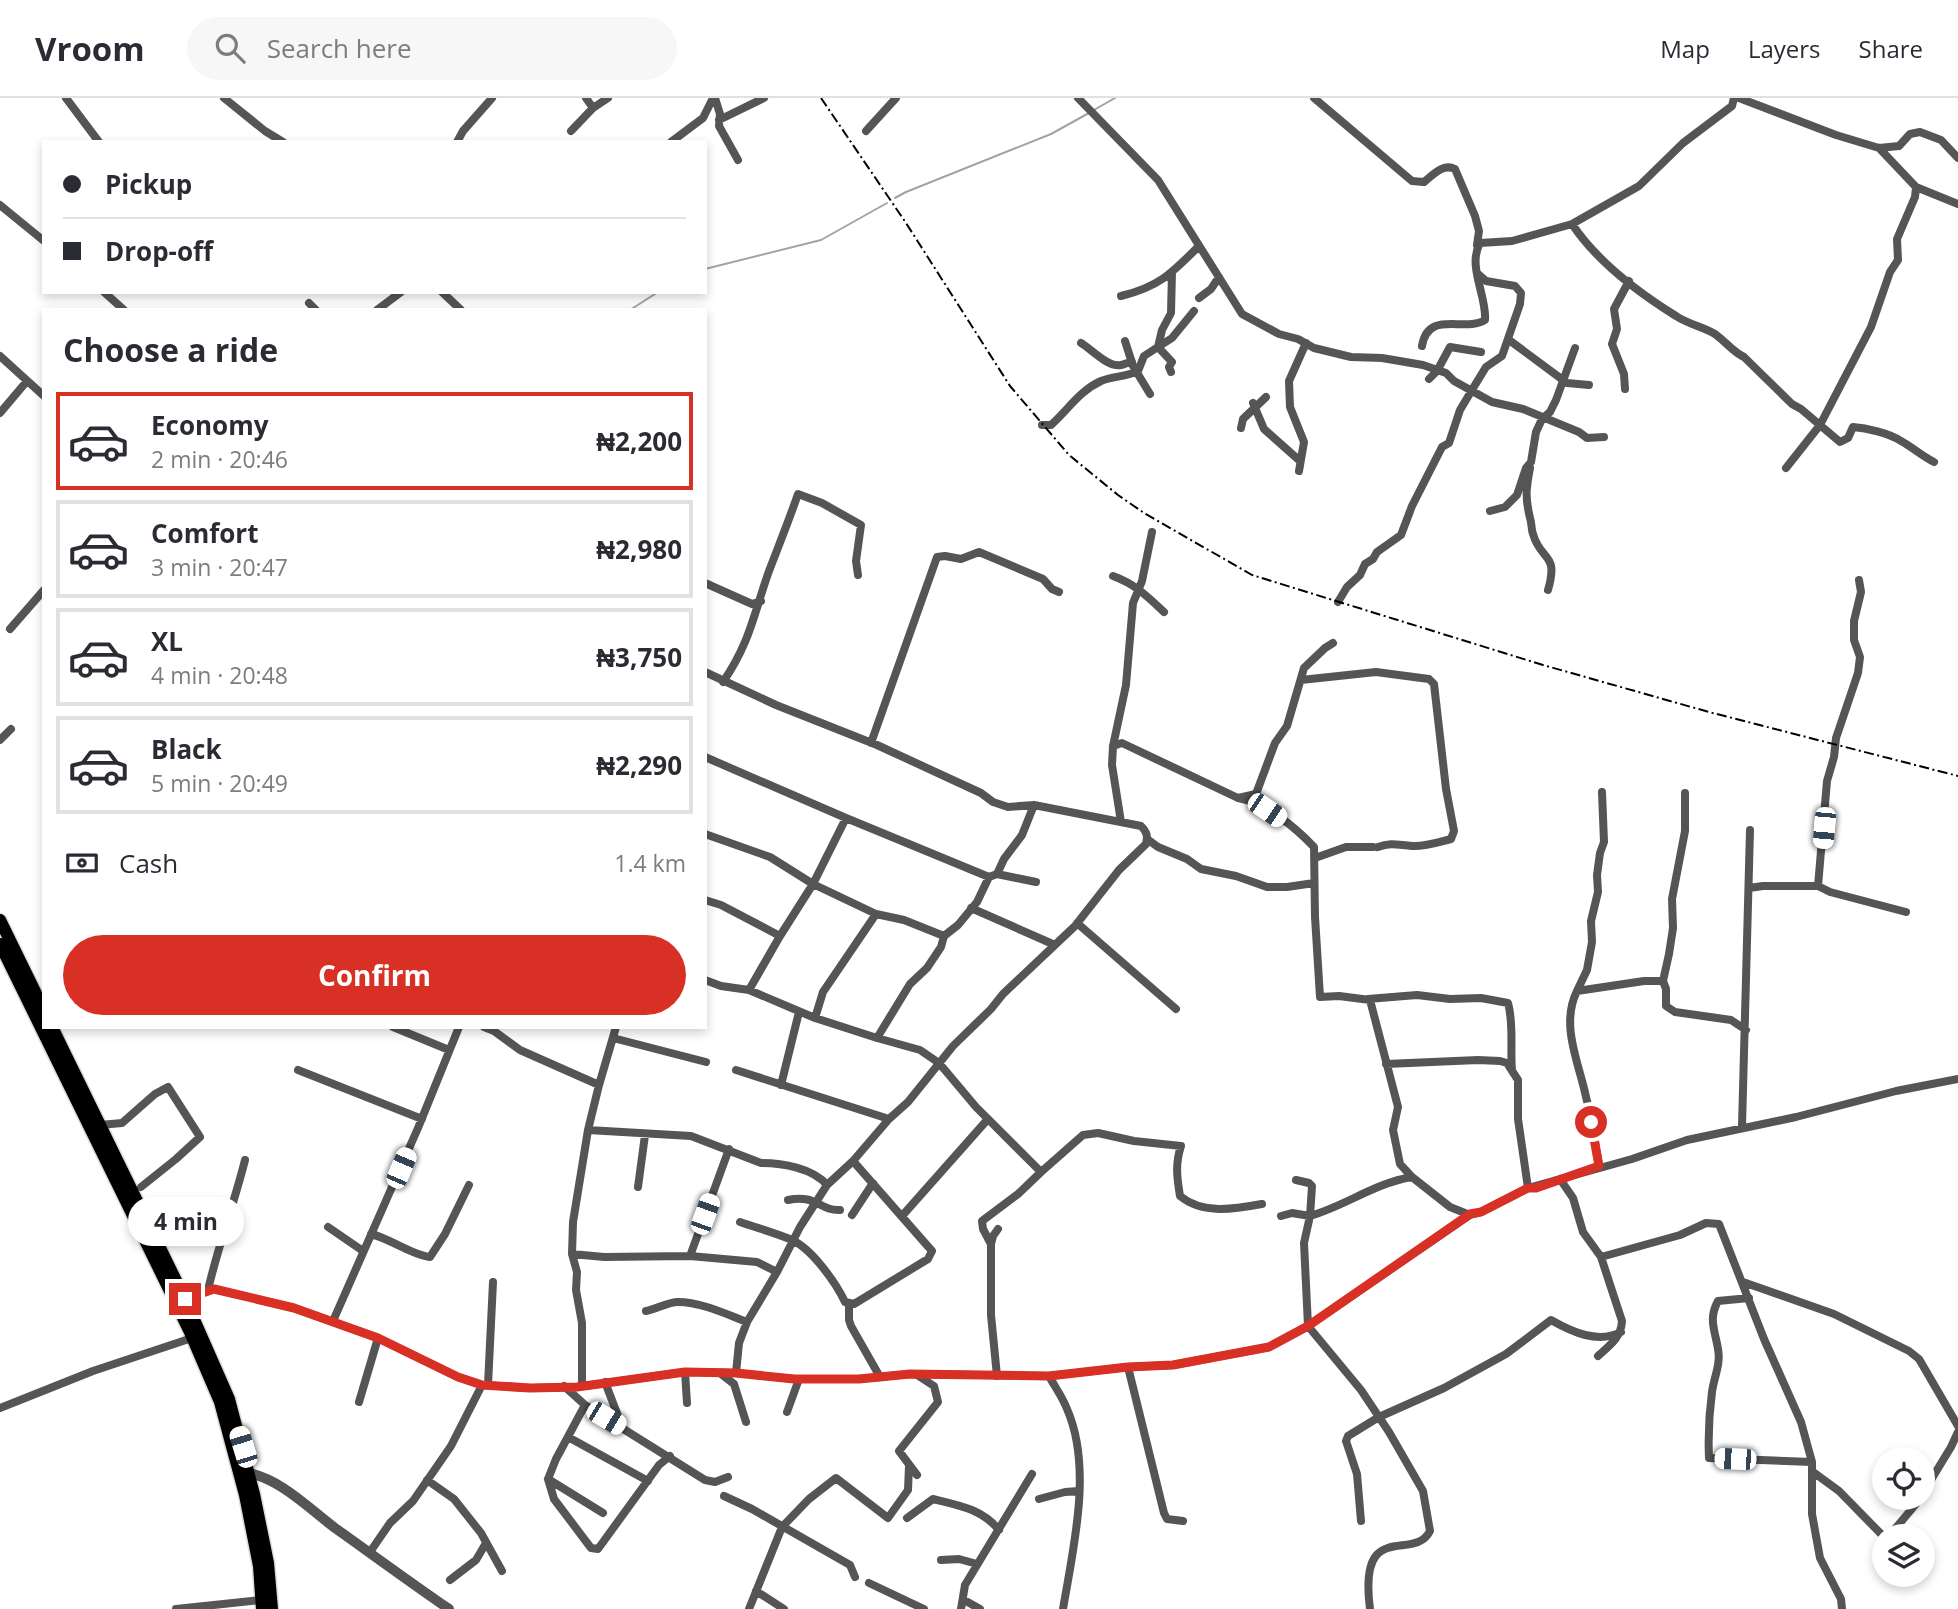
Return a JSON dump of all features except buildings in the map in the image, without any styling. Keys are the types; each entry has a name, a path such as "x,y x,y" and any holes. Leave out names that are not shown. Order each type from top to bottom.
{"main road":[{"path":"0,920 42,1006"},
{"path":"0,944 192,1338 220,1402 244,1472 268,1563 272,1609"},
{"path":"53,1029 185,1299 229,1399 244,1472 259,1566 262,1604"}],"street":[{"path":"66,98 98,140"},
{"path":"225,98 280,140"},
{"path":"458,140 492,98"},
{"path":"586,98 593,108"},
{"path":"571,131 593,108 608,98"},
{"path":"714,98 719,126 738,160"},
{"path":"674,140 704,118 714,98"},
{"path":"719,120 764,98"},
{"path":"866,131 896,98"},
{"path":"1078,98 1158,180 1242,314 1279,334 1314,348 1351,357 1423,365 1446,373 1454,381 1492,402 1523,410 1579,432 1587,438 1604,438"},
{"path":"1314,98 1412,181 1424,182 1443,167 1450,166 1455,169 1479,231 1478,274 1486,320 1473,324 1440,325 1427,333 1422,346"},
{"path":"1477,248 1480,243 1512,241 1572,224 1639,186 1683,144 1732,106 1738,98 1836,135 1879,148 1899,146 1910,134 1920,132 1941,140 1958,158"},
{"path":"1879,148 1916,187 1958,204"},
{"path":"1786,468 1820,425 1871,327 1890,272 1898,260 1897,239 1915,197 1916,187"},
{"path":"0,205 42,239"},
{"path":"1572,224 1583,240 1611,269 1677,317 1715,334 1738,355 1744,357 1792,404 1840,442 1848,438 1853,428 1900,440 1934,462"},
{"path":"1121,296 1157,284 1199,246"},
{"path":"1158,347 1162,330 1171,313 1172,272"},
{"path":"1338,602 1347,587 1360,575 1365,564 1401,535 1418,494 1442,447 1449,443 1457,417 1472,390 1486,367 1502,356 1520,304 1521,293 1515,286 1486,281 1478,274"},
{"path":"1199,298 1211,289 1219,278"},
{"path":"1625,389 1623,374 1612,344 1617,329 1615,309 1629,281"},
{"path":"106,294 122,308"},
{"path":"380,308 398,294"},
{"path":"444,294 459,308"},
{"path":"309,303 314,308"},
{"path":"1042,425 1051,425 1091,386 1115,376 1138,371 1144,355 1172,338 1194,311"},
{"path":"1508,340 1563,381 1589,385"},
{"path":"1125,341 1132,362 1150,394"},
{"path":"1080,343 1088,345 1098,357 1118,365 1132,362"},
{"path":"1299,471 1304,442 1290,407 1289,381 1306,343"},
{"path":"1429,379 1437,371 1450,346 1481,352"},
{"path":"1158,347 1171,362 1171,372"},
{"path":"1548,590 1553,573 1552,566 1533,534 1525,495 1536,432 1542,419 1550,412 1575,348"},
{"path":"0,356 42,394"},
{"path":"0,413 27,381"},
{"path":"1241,428 1243,419 1266,397"},
{"path":"1254,406 1264,429 1300,461"},
{"path":"1490,511 1512,502 1531,462"},
{"path":"723,682 740,658 798,494 861,525 856,561 858,575"},
{"path":"1121,822 1112,765 1113,746 1126,685 1133,603 1152,532"},
{"path":"871,743 937,557 961,559 979,552 1043,579 1059,592"},
{"path":"1113,576 1132,583 1164,612"},
{"path":"1818,886 1827,781 1836,738 1858,673 1860,657 1854,640 1854,621 1861,592 1859,580"},
{"path":"707,584 752,604 761,601"},
{"path":"10,629 42,592"},
{"path":"1238,798 1256,794 1275,743 1287,726 1304,668 1333,643"},
{"path":"1301,680 1376,672 1429,679 1434,684 1446,789 1454,831 1451,839 1440,842 1413,846 1390,843 1376,847 1346,847 1315,858"},
{"path":"707,673 871,743 981,793 993,802 1008,807 1034,805 1141,826 1147,839 1146,844 1119,870 1077,923 971,1026 908,1102 827,1185 747,1322 739,1343 736,1373"},
{"path":"0,740 10,729"},
{"path":"1113,746 1122,743 1238,798 1252,800 1314,846 1320,997 1368,999 1417,995 1450,999 1481,998 1508,1003 1512,1016 1512,1070"},
{"path":"707,758 846,818 993,875 1036,882"},
{"path":"1599,1166 1587,1100 1576,1059 1570,1024 1570,1004 1587,970 1592,942 1591,921 1598,892 1597,875 1604,842 1602,792"},
{"path":"1685,793 1685,831 1672,899 1673,928 1662,981 1666,989 1665,1006 1675,1012 1731,1020 1746,1030"},
{"path":"877,1038 885,1029 910,984 927,968 941,947 944,936 958,925 977,902 1022,835 1034,805"},
{"path":"749,990 813,884 846,818"},
{"path":"1742,1127 1750,830"},
{"path":"707,835 770,857 813,884 876,914 904,920 944,936"},
{"path":"1147,839 1201,869 1236,876 1267,887 1295,887 1314,883"},
{"path":"1749,888 1818,886 1830,892 1906,912"},
{"path":"707,901 780,936"},
{"path":"971,908 1055,946"},
{"path":"815,1018 823,992 876,914"},
{"path":"1077,923 1176,1009"},
{"path":"707,981 721,986 749,990 815,1018 920,1051 939,1063 988,1119 1041,1172"},
{"path":"1577,991 1644,981 1662,981"},
{"path":"1368,999 1398,1107 1393,1130 1401,1164 1412,1177 1450,1207 1470,1214"},
{"path":"782,1085 799,1012"},
{"path":"398,1029 449,1050"},
{"path":"333,1321 422,1119 458,1029"},
{"path":"487,1029 520,1050 598,1085"},
{"path":"582,1386 582,1322 576,1290 577,1272 572,1254 573,1222 588,1130 598,1085 615,1029"},
{"path":"613,1038 706,1062"},
{"path":"1386,1064 1507,1063 1518,1080 1518,1119 1528,1188"},
{"path":"298,1070 422,1119"},
{"path":"736,1070 889,1119"},
{"path":"185,1299 214,1289 283,1305 378,1338 448,1373 485,1385 530,1388 582,1386 685,1372 736,1373 799,1379 917,1375 1049,1376 1173,1365 1269,1347 1308,1326 1470,1214 1481,1212 1528,1188 1536,1188 1687,1139 1958,1079"},
{"path":"100,1125 122,1123 155,1094 169,1087 200,1137 141,1187"},
{"path":"902,1216 988,1119"},
{"path":"588,1130 691,1136 761,1163 810,1171 827,1185"},
{"path":"991,1244 982,1221 1018,1194 1083,1135 1098,1133 1134,1141 1181,1146 1176,1166 1180,1196 1194,1205 1212,1209 1262,1205"},
{"path":"638,1187 645,1135"},
{"path":"690,1256 729,1149"},
{"path":"208,1290 245,1160"},
{"path":"849,1305 930,1257 932,1251 853,1161"},
{"path":"1281,1216 1301,1213 1310,1216 1331,1210 1359,1194 1412,1177"},
{"path":"1560,1179 1573,1198 1583,1232 1601,1257 1622,1321 1621,1332 1598,1356"},
{"path":"1296,1180 1311,1186 1310,1216 1304,1243 1308,1326 1362,1390 1379,1417 1423,1491 1430,1531 1422,1541 1391,1546 1378,1553 1368,1577 1370,1609"},
{"path":"852,1214 873,1183"},
{"path":"371,1234 386,1237 420,1256 430,1257 445,1234 469,1185"},
{"path":"788,1200 801,1197 817,1201 832,1211 840,1210"},
{"path":"740,1222 793,1241 806,1250 834,1279 849,1305 851,1326 880,1377"},
{"path":"1601,1257 1680,1235 1706,1223 1719,1224 1764,1339 1797,1411 1812,1462 1812,1514 1820,1558 1841,1599 1842,1609"},
{"path":"328,1227 363,1251"},
{"path":"996,1376 991,1315 991,1244 998,1229"},
{"path":"572,1254 604,1257 690,1256 757,1262 777,1272"},
{"path":"370,1552 390,1523 413,1501 451,1446 485,1385 493,1282"},
{"path":"1743,1282 1835,1314 1909,1351 1919,1359 1958,1426"},
{"path":"1749,1298 1718,1301 1712,1312 1718,1370 1712,1387 1708,1426 1709,1458 1812,1462"},
{"path":"646,1311 661,1309 675,1302 726,1313 747,1322"},
{"path":"1361,1521 1356,1474 1346,1439 1379,1417 1444,1388 1506,1354 1551,1320 1578,1334 1607,1337 1621,1332"},
{"path":"0,1408 93,1371 192,1338"},
{"path":"359,1402 378,1338"},
{"path":"1128,1367 1164,1513 1167,1519 1183,1521"},
{"path":"685,1372 687,1403"},
{"path":"720,1373 734,1384 746,1422"},
{"path":"917,1375 934,1386 938,1402 899,1451 917,1475"},
{"path":"1049,1376 1068,1409 1079,1462 1077,1522 1063,1609"},
{"path":"787,1412 799,1379"},
{"path":"604,1382 618,1416"},
{"path":"564,1386 585,1405 705,1480 715,1482 728,1478"},
{"path":"585,1405 548,1479 554,1499 587,1544 595,1549 659,1465 670,1456"},
{"path":"1950,1416 1958,1410"},
{"path":"1935,1473 1958,1432"},
{"path":"568,1437 648,1481"},
{"path":"749,1609 782,1527 809,1499 836,1478 888,1518 908,1490 909,1466"},
{"path":"244,1472 274,1482 449,1609"},
{"path":"1813,1472 1839,1491 1873,1524"},
{"path":"980,1609 963,1605 965,1585 1032,1474"},
{"path":"427,1479 453,1499 481,1533 502,1570"},
{"path":"548,1479 603,1514"},
{"path":"1039,1499 1079,1491"},
{"path":"724,1496 850,1565 855,1577"},
{"path":"907,1518 933,1499 974,1509 990,1519 999,1530"},
{"path":"1898,1524 1911,1510"},
{"path":"450,1580 475,1560 486,1543"},
{"path":"941,1560 959,1559 977,1564"},
{"path":"869,1583 924,1609"},
{"path":"756,1591 784,1609"},
{"path":"176,1609 262,1604"}],"waterway":[{"path":"1094,110 1115,98"},
{"path":"895,198 1051,134 1089,113"},
{"path":"707,268 821,240 887,203"},
{"path":"633,308 655,294"}],"railway":[{"path":"821,98 906,223 1010,386 1069,455 1144,513 1252,575 1543,665 1709,712 1958,776"}],"route":[{"path":"185,1299 214,1289 294,1308 378,1338 438,1368 482,1385 577,1387 685,1372 736,1373 794,1379 859,1379 910,1374 1049,1376 1173,1365 1269,1347 1308,1326 1470,1214 1481,1212 1528,1188 1536,1188 1599,1166 1591,1122"}]}
